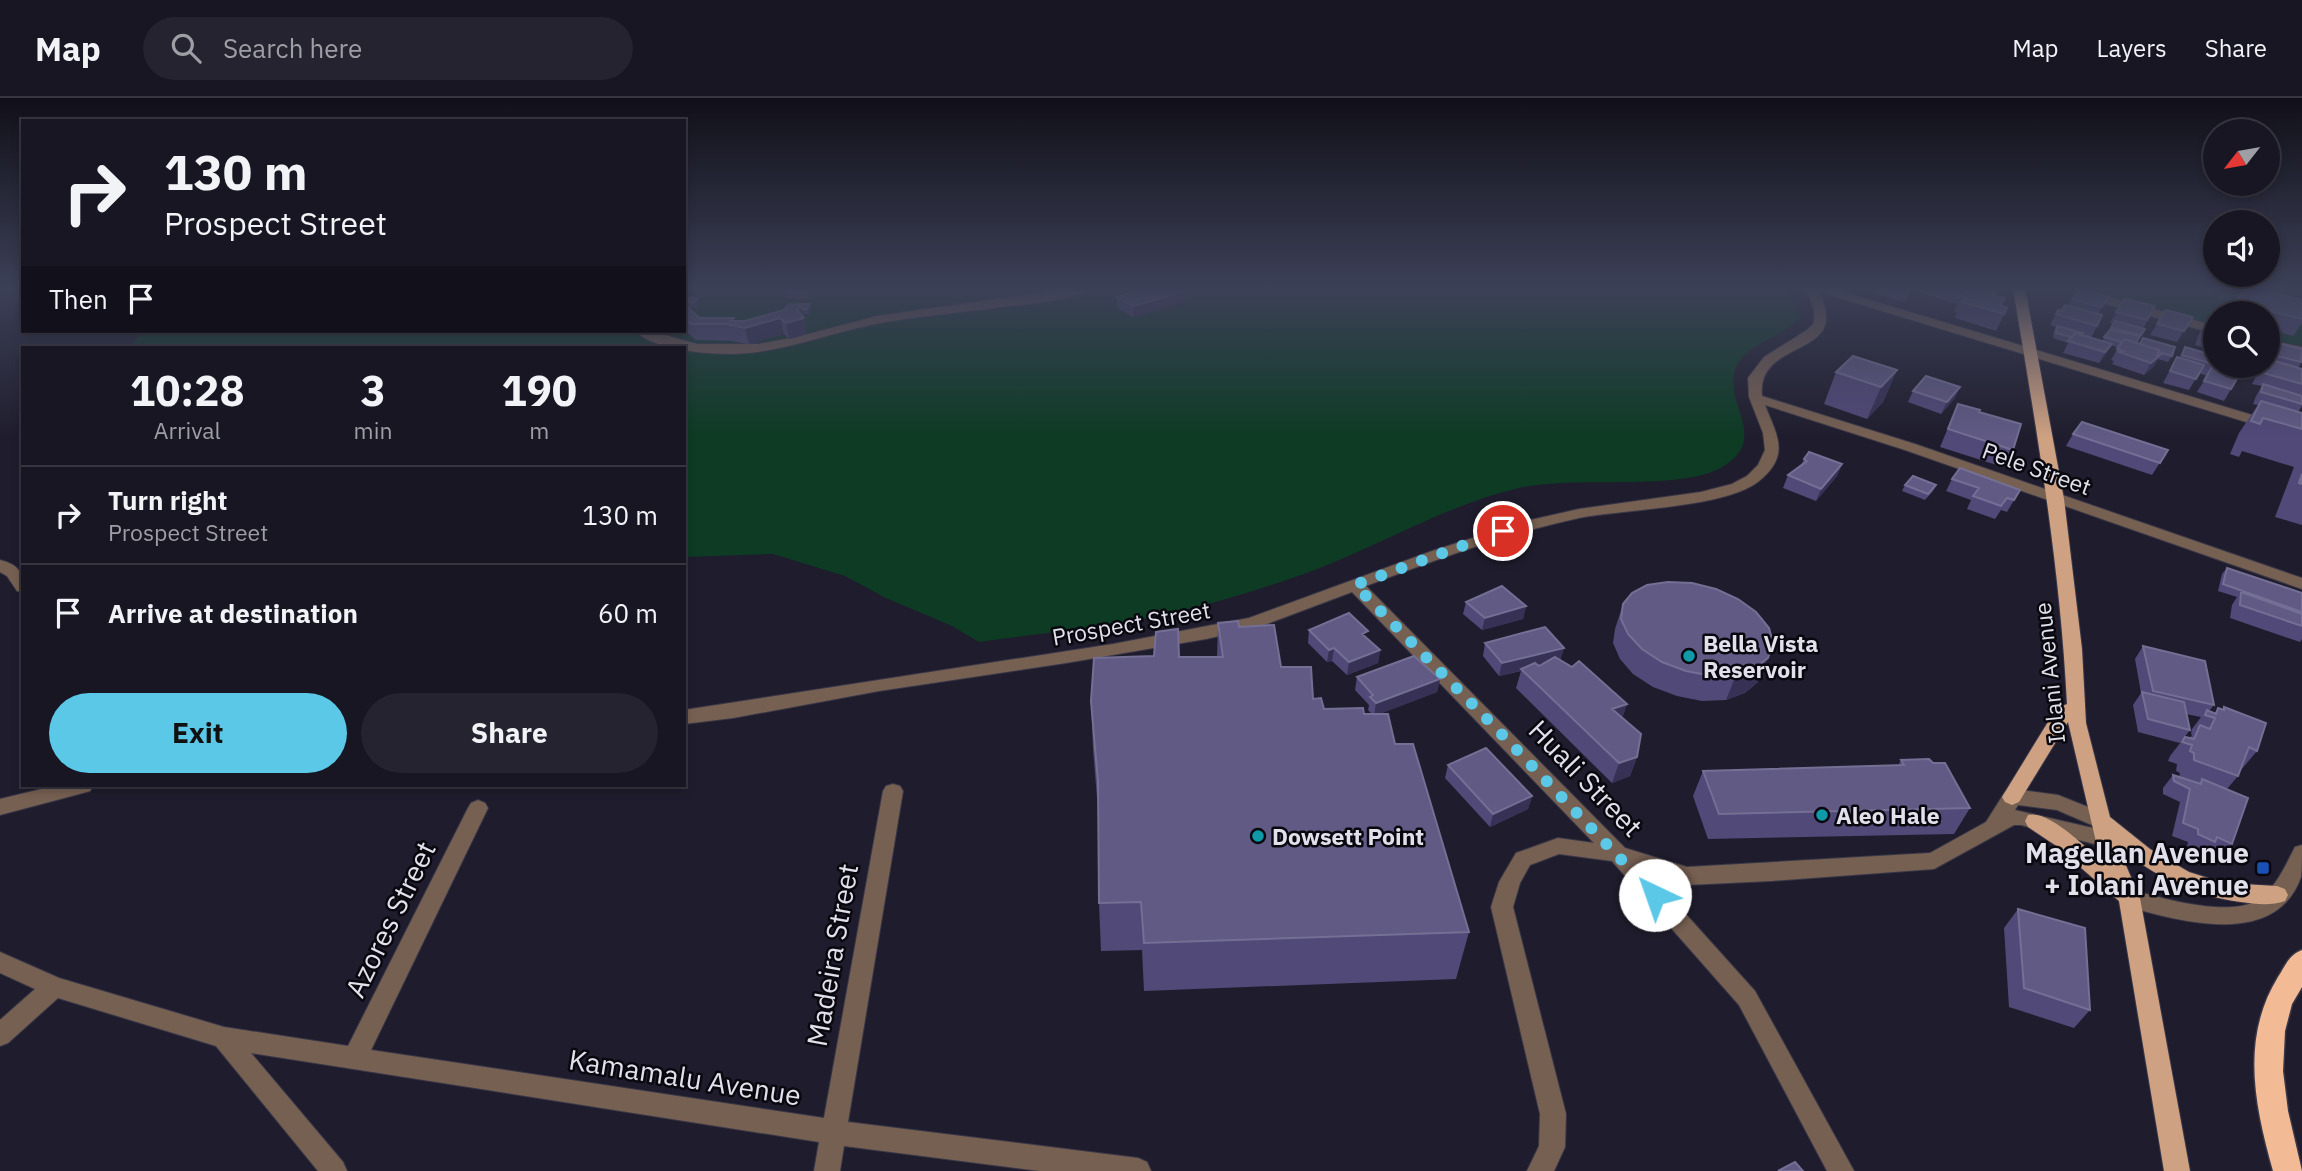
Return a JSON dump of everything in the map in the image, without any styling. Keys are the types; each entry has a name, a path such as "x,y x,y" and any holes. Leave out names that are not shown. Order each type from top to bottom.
{"highway":[{"path":"2289,1171 2272,1113 2266,1068 2276,1009 2302,962"}],"main road":[{"name":"Iolani Avenue","path":"2029,338 2056,499 2073,649 2077,723 2104,830 2129,898 2177,1171"},
{"path":"2012,797 2063,714 2076,707"},
{"path":"2035,821 2077,850 2129,898"},
{"path":"2104,830 2186,882 2222,892 2277,895"}],"street":[{"path":"657,338 686,346"},
{"path":"686,346 724,349 761,347 808,338"},
{"path":"1756,399 1755,378 1769,360 1804,338"},
{"path":"1987,338 2302,435"},
{"path":"2280,346 2302,351"},
{"name":"Pele Street","path":"1756,399 1789,407 1910,447 2302,584"},
{"name":"Prospect Street","path":"686,717 744,711 815,695 1152,645 1253,623 1503,531 1618,506 1712,495 1746,482 1765,468 1773,448 1767,420 1756,399"},
{"path":"0,565 13,572 21,584"},
{"name":"Huali Street","path":"1355,585 1618,854 1746,999 1841,1171"},
{"path":"0,807 79,787"},
{"name":"Madeira Street","path":"827,1171 893,791"},
{"path":"1992,829 2012,797 2040,797 2061,802 2104,830"},
{"name":"Azores Street","path":"355,1057 478,808"},
{"path":"1540,1171 1552,1147 1553,1114 1502,907 1510,882 1523,859 1558,846 1618,854 1688,876 1771,873 1934,861 2010,818 2021,817 2104,830"},
{"path":"2129,898 2189,913 2241,914 2259,911 2277,895 2295,870 2302,853"},
{"name":"Kamamalu Avenue","path":"0,961 54,987 224,1038 833,1132 1138,1171"},
{"path":"0,1035 54,987"},
{"path":"224,1038 334,1171"}],"green space":[{"path":"136,338 1771,338 1744,356 1734,375 1736,399 1743,423 1743,445 1737,456 1724,466 1705,474 1682,479 1566,483 1515,489 1461,506 1331,564 1222,600 1124,622 979,642 952,626 886,598 845,576 773,554 686,557 686,346 130,346"},
{"path":"2280,338 2302,338 2302,346 2280,341"}],"building":[{"path":"2071,338 2092,338 2112,344 2105,352 2068,341"},
{"path":"2108,338 2139,338 2136,343 2124,339 2122,342"},
{"path":"2143,338 2175,347 2172,356 2140,344"},
{"path":"2124,339 2159,350 2157,355 2160,355 2151,363 2119,352 2123,351 2117,349"},
{"path":"2280,344 2302,349 2301,362 2280,357"},
{"path":"2185,347 2203,352 2203,361 2182,355"},
{"path":"1853,356 1897,370 1881,387 1836,372"},
{"path":"2177,357 2203,365 2196,379 2170,371"},
{"path":"2280,363 2302,369 2302,384 2280,378"},
{"path":"1926,376 1960,387 1947,402 1913,391"},
{"path":"2206,378 2237,378 2231,389 2204,381"},
{"path":"2263,384 2302,396 2302,404 2261,392"},
{"path":"2261,401 2302,413 2302,429 2263,418 2260,424 2251,421"},
{"path":"1958,404 2021,424 2013,450 1948,429"},
{"path":"2082,422 2168,450 2160,463 2073,434"},
{"path":"1809,452 1842,464 1821,489 1788,475 1807,461 1804,459"},
{"path":"1960,468 2020,490 2014,500 2007,498 2001,506 1973,496 1979,488 1952,479"},
{"path":"1913,476 1936,485 1928,494 1905,485"},
{"path":"2227,568 2302,593 2302,612 2223,584"},
{"name":"Bella Vista Reservoir","path":"1692,583 1716,589 1738,599 1756,612 1769,628 1773,643 1768,658 1755,668 1736,675 1712,676 1686,671 1662,662 1642,649 1628,634 1621,619 1623,604 1632,593 1647,585"},
{"path":"1502,586 1526,606 1485,618 1466,602"},
{"path":"2241,592 2302,614 2302,626 2240,605"},
{"path":"1349,613 1368,631 1362,634 1380,650 1349,662 1334,648 1329,650 1309,630"},
{"name":"Dowsett Point","path":"1238,621 1239,627 1274,625 1281,667 1311,667 1313,699 1321,698 1324,709 1363,708 1364,714 1388,714 1395,744 1413,744 1469,932 1144,943 1141,902 1099,903 1098,782 1091,701 1094,658 1154,656 1156,632 1178,629 1179,657 1223,657 1218,623"},
{"path":"1545,627 1564,648 1502,663 1485,643"},
{"path":"2143,646 2205,661 2214,705 2153,691"},
{"path":"1414,656 1440,679 1376,703 1370,697 1373,695 1357,677"},
{"path":"1555,657 1572,667 1579,661 1627,704 1612,709 1641,734 1637,757 1619,763 1521,669 1535,663 1539,666"},
{"path":"2142,692 2184,702 2190,730 2148,719"},
{"path":"2224,707 2266,723 2257,751 2249,747 2238,776 2194,760 2194,753 2190,751 2192,745 2182,742 2185,737 2194,739 2200,725 2210,729 2215,718 2205,715 2207,710 2216,714 2218,708 2224,710"},
{"path":"1486,748 1532,796 1493,814 1448,765"},
{"path":"1929,759 1933,763 1945,763 1970,808 1719,814 1703,771 1904,765 1901,760"},
{"path":"2173,775 2201,784 2202,779 2248,798 2232,844 2217,837 2215,842 2198,834 2198,829 2183,823 2190,789 2174,781"},
{"path":"2018,909 2085,928 2090,1010 2024,988"},
{"path":"1795,1162 1803,1171 1778,1171"}],"place":[{"name":"Bella Vista Reservoir","path":"1689,656"},
{"name":"Aleo Hale","path":"1822,815"},
{"name":"Dowsett Point","path":"1258,836"},
{"name":"Magellan Avenue + Iolani Avenue","path":"2263,868"}],"route":[{"path":"1503,531 1355,585 1655,895"}]}
